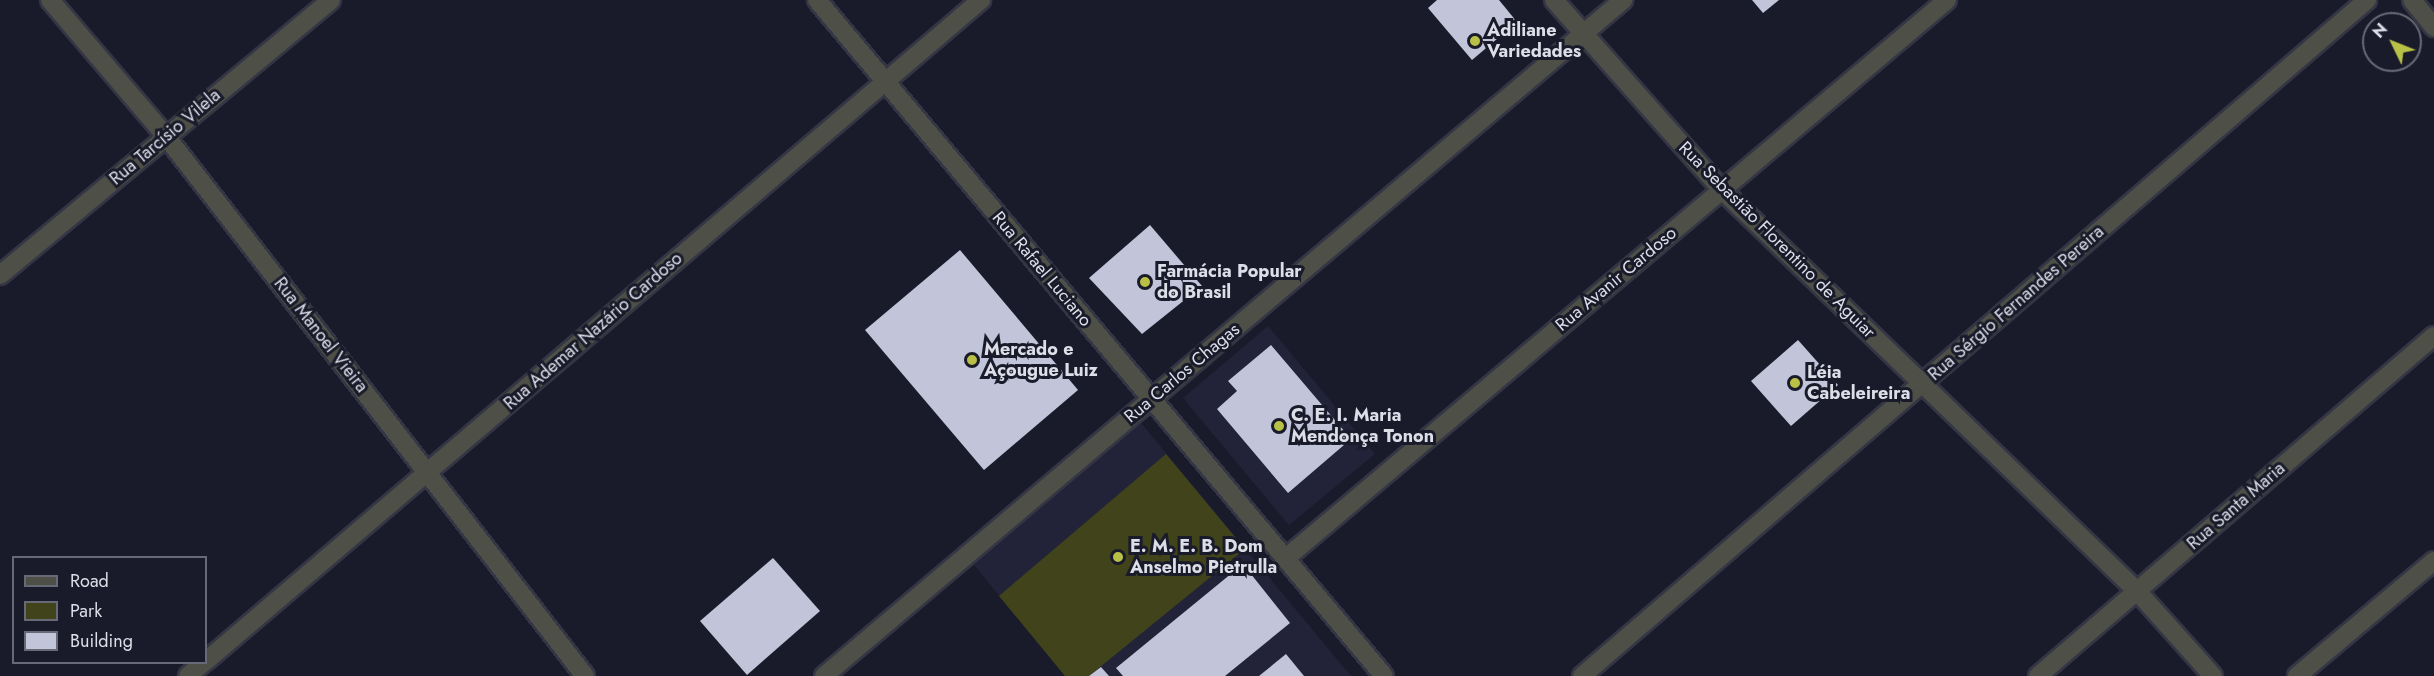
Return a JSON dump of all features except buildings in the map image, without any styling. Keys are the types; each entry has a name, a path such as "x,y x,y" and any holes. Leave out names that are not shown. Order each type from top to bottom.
{"street":[{"name":"Rua Manoel Vieira","path":"50,0 165,135 585,676"},
{"name":"Rua Tarcísio Vilela","path":"0,275 165,135 331,0"},
{"name":"Rua Rafael Luciano","path":"817,0 1384,676"},
{"name":"Rua Ademar Nazário Cardoso","path":"207,660 981,0"},
{"name":"Rua Sebastião Florentino de Aguiar","path":"1554,0 1722,190 2137,591 2213,676"},
{"name":"Rua Carlos Chagas","path":"824,676 1623,0"},
{"name":"Rua Avanir Cardoso","path":"1286,558 1947,0"},
{"name":"Rua Sérgio Fernandes Pereira","path":"1582,676 2367,0"},
{"path":"2412,0 2434,27"},
{"name":"Rua Santa Maria","path":"2038,676 2434,336"},
{"path":"2297,676 2434,561"},
{"name":"Rua Ademar Nazário Cardoso","path":"188,676 203,664"}],"shaded area":[{"name":"C. E. I. Maria Mendonça Tonon","path":"1268,326 1375,454 1289,525 1183,398"},
{"name":"E. M. E. B. Dom Anselmo Pietrulla","path":"1141,423 1351,676 1065,676 974,565"}],"green space":[{"path":"1166,454 1245,549 1089,676 1065,676 999,596"}],"place":[{"name":"Adiliane Variedades","path":"1475,41"},
{"name":"Farmácia Popular do Brasil","path":"1145,282"},
{"name":"Mercado e Açougue Luiz","path":"972,360"},
{"name":"Léia Cabeleireira","path":"1795,383"},
{"name":"C. E. I. Maria Mendonça Tonon","path":"1279,426"},
{"name":"E. M. E. B. Dom Anselmo Pietrulla","path":"1118,557"}]}
